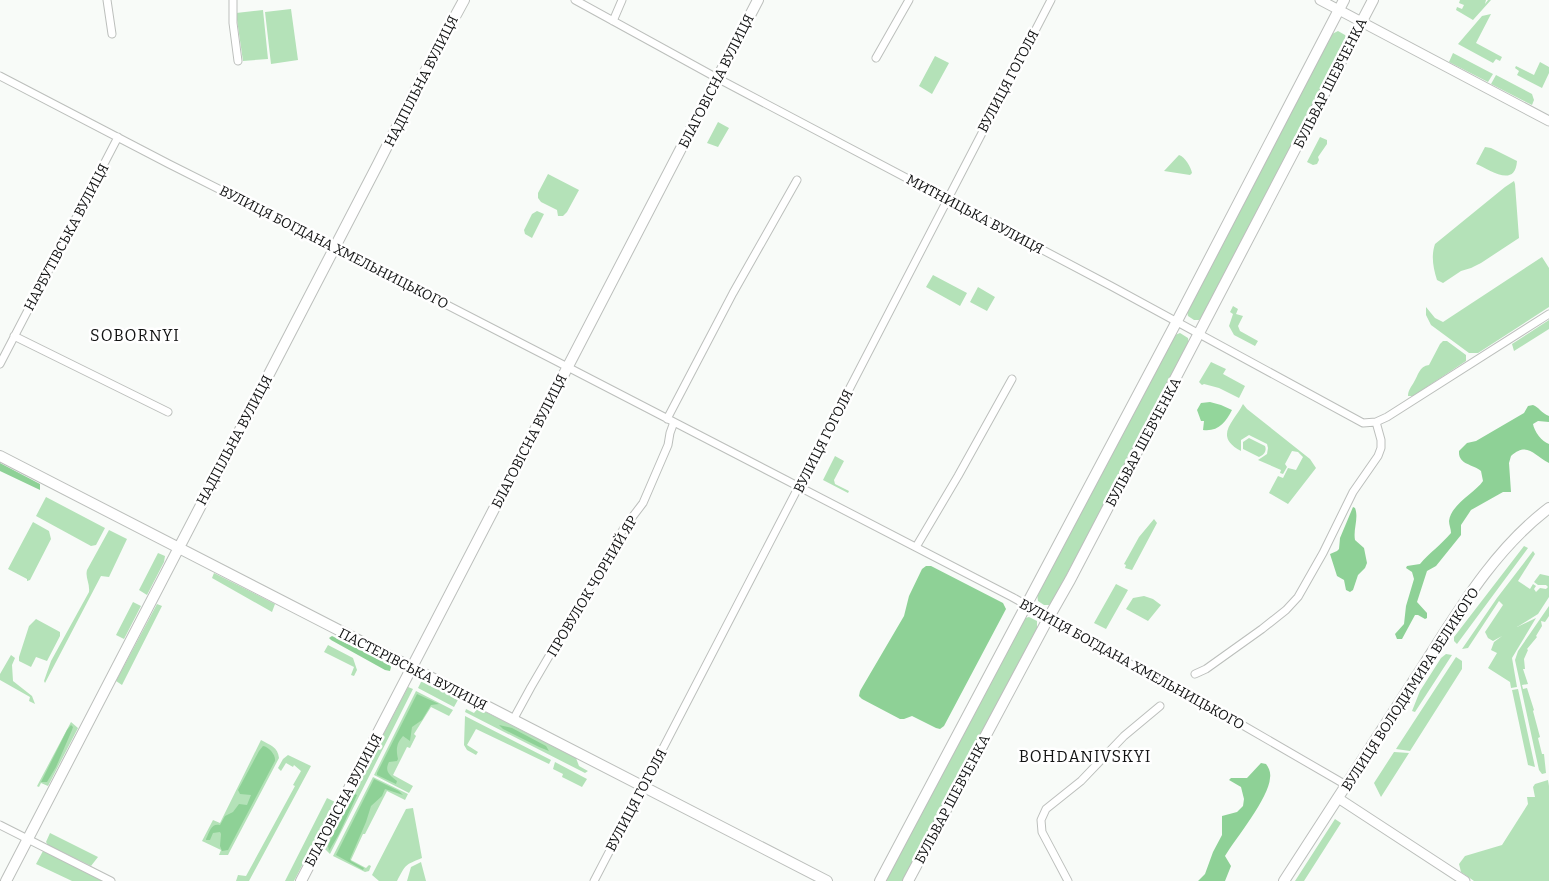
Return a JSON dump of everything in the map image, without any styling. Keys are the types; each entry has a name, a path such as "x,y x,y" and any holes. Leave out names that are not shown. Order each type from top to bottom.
{"main road":[{"name":"НАДПІЛЬНА ВУЛИЦЯ","path":"6,881 420,81 464,0"},
{"name":"БЛАГОВІСНА ВУЛИЦЯ","path":"300,881 758,0"},
{"name":"БУЛЬВАР ШЕВЧЕНКА","path":"880,881 1177,321 1344,0"},
{"name":"БУЛЬВАР ШЕВЧЕНКА","path":"908,881 1200,334 1373,0"},
{"name":"ПАСТЕРІВСЬКА ВУЛИЦЯ","path":"0,456 827,881"},
{"name":"ВУЛИЦЯ ВОЛОДИМИРА ВЕЛИКОГО","path":"1284,881 1475,588 1519,533 1549,508"}],"street":[{"path":"107,0 112,34"},
{"path":"233,0 232,23 238,61"},
{"name":"МИТНИЦЬКА ВУЛИЦЯ","path":"576,0 718,78 1177,321 1357,420 1368,423 1376,422"},
{"path":"612,21 622,0"},
{"path":"876,58 909,0"},
{"name":"ВУЛИЦЯ ГОГОЛЯ","path":"594,881 946,198 1051,0"},
{"path":"1320,0 1549,121"},
{"name":"ВУЛИЦЯ БОГДАНА ХМЕЛЬНИЦЬКОГО","path":"0,76 568,367 1049,617 1346,785"},
{"name":"НАРБУТІВСЬКА ВУЛИЦЯ","path":"0,364 118,137"},
{"path":"671,421 733,293 798,180"},
{"path":"1195,674 1211,666 1262,629 1286,610 1298,597 1323,553 1353,492 1378,456 1381,440 1376,422 1392,414 1549,314"},
{"path":"14,336 168,412"},
{"path":"916,547 1012,379"},
{"name":"ПРОВУЛОК ЧОРНИЙ ЯР","path":"514,720 531,687 624,528 643,503 669,443 671,421"},
{"path":"1068,881 1042,832 1040,824 1042,815 1086,776 1124,736 1160,706"},
{"path":"1338,798 1465,881"},
{"path":"0,825 111,881"}],"shaded area":[{"path":"1460,0 1486,0 1485,4 1488,0 1491,0 1473,20 1456,10 1457,7 1462,9 1464,5 1459,3"},
{"path":"291,9 298,60 271,64 265,12"},
{"path":"263,10 268,59 243,61 236,13"},
{"path":"1491,14 1476,43 1502,57 1500,61 1496,59 1493,63 1458,44 1482,16"},
{"path":"1338,31 1345,35 1347,39 1202,317 1199,320 1194,320 1188,316 1187,312 1332,34"},
{"path":"1453,53 1493,74 1488,82 1449,62"},
{"path":"935,56 949,63 932,94 919,86"},
{"path":"1540,62 1549,67 1549,73 1542,88 1517,75 1519,71 1515,68 1516,66 1534,75"},
{"path":"1496,75 1532,94 1534,100 1532,105 1491,84"},
{"path":"718,122 729,128 718,147 707,143"},
{"path":"1320,137 1327,140 1327,144 1318,157 1317,164 1313,165 1307,162"},
{"path":"1485,147 1517,161 1512,174 1507,176 1501,175 1476,164"},
{"path":"1179,155 1189,165 1192,173 1190,175 1164,171"},
{"path":"548,174 579,190 563,216 558,216 557,210 541,202 538,198 538,193"},
{"path":"1514,181 1519,238 1481,263 1461,271 1443,283 1437,280 1433,262 1435,244"},
{"path":"537,211 544,214 532,238 525,234 524,230 532,214"},
{"path":"1542,257 1549,268 1549,307 1478,353 1469,353 1431,325 1426,315 1426,307 1435,318 1443,322"},
{"path":"933,275 967,293 960,306 926,287"},
{"path":"978,287 995,297 987,311 970,302"},
{"path":"1233,306 1238,309 1236,314 1243,316 1238,326 1240,331 1258,341 1255,346 1234,335 1229,326 1233,314 1230,312"},
{"path":"1549,320 1549,329 1514,351 1512,344"},
{"path":"1180,333 1188,338 1189,345 1052,602 1049,605 1044,605 1038,601 1037,594 1175,335"},
{"path":"1443,341 1447,341 1466,355 1466,361 1413,396 1408,396 1409,390 1419,372 1423,367 1429,365"},
{"path":"1211,362 1226,369 1223,374 1245,386 1239,398 1219,388 1202,385 1199,382"},
{"path":"1210,402 1232,410 1217,428 1203,430 1204,421 1201,421 1197,410 1201,403"},
{"path":"1243,404 1310,459 1316,468 1288,504 1269,493 1278,476 1283,478 1288,468 1296,470 1303,457 1298,452 1292,451 1285,464 1287,467 1283,474 1280,473 1281,470 1258,460 1267,454 1267,444 1249,435 1241,440 1241,451 1233,445 1228,440 1228,429"},
{"path":"1533,405 1549,416 1549,422 1538,421 1533,424 1539,436 1549,444 1549,463 1527,450 1522,450 1511,456 1509,463 1511,492 1503,492 1471,510 1461,525 1461,535 1436,566 1427,571 1417,602 1427,613 1427,618 1415,615 1402,639 1397,639 1395,634 1404,624 1406,606 1414,579 1412,572 1406,568 1407,566 1420,564 1451,533 1449,521 1454,509 1483,481 1481,471 1463,462 1459,456 1459,451 1467,443 1476,441 1524,413 1528,406"},
{"path":"1249,438 1265,446 1265,451 1259,457 1243,449 1243,442"},
{"path":"835,456 844,461 834,480 835,484 849,491 848,493 823,480"},
{"path":"0,463 40,484 40,490 0,471"},
{"path":"46,497 105,528 96,545 91,546 36,516"},
{"path":"1353,507 1355,508 1356,516 1355,540 1364,548 1367,563 1358,575 1353,590 1350,592 1346,590 1344,580 1337,576 1330,554 1339,549 1340,538"},
{"path":"1154,519 1157,523 1132,570 1125,568 1126,565 1124,564 1139,537"},
{"path":"33,522 49,531 51,539 30,580 27,581 27,579 8,569"},
{"path":"109,530 127,539 109,577 101,576 45,683 51,661 89,592 87,570"},
{"path":"1524,546 1528,548 1457,644 1454,641 1454,637"},
{"path":"1533,551 1535,554 1518,581 1530,589 1533,584 1536,586 1534,589 1536,592 1540,588 1546,589 1548,587 1534,582 1540,574 1549,576 1549,597 1538,614 1517,627 1536,618 1512,658 1517,687 1511,688 1510,682 1488,668 1497,653 1491,650 1494,642 1502,636 1493,641 1488,638 1485,632 1503,605 1499,601 1468,648 1462,649 1497,598"},
{"path":"158,553 165,556 164,562 147,595 139,590"},
{"path":"926,566 931,566 1003,603 1006,609 944,726 940,729 912,716 900,719 859,696 860,691 904,616 909,596 922,569"},
{"path":"214,573 275,604 272,612 212,578"},
{"path":"1116,584 1128,590 1106,629 1094,623"},
{"path":"1144,596 1153,599 1161,605 1148,621 1126,609 1133,598"},
{"path":"133,602 141,606 124,639 116,635"},
{"path":"157,604 162,606 122,685 116,681"},
{"path":"1549,606 1549,616 1545,622 1541,621 1542,626 1537,637 1527,649 1524,659 1525,669 1523,669 1528,684 1522,685 1523,689 1527,688 1534,710 1542,754 1544,754 1546,773 1542,774 1539,770 1515,660 1518,651"},
{"path":"1029,617 1037,621 1037,628 903,881 885,881 1025,618"},
{"path":"36,619 60,632 60,636 47,661 36,657 31,667 19,661 19,657 29,626"},
{"path":"332,636 389,664 391,667 390,671 331,640 329,638"},
{"path":"328,645 353,658 357,670 354,676 351,675 354,667 324,652"},
{"path":"1446,654 1452,655 1415,712 1412,711 1420,691 1441,658"},
{"path":"11,655 15,658 12,665 13,681 32,696 35,704 29,701 30,697 0,680 0,674"},
{"path":"1456,657 1462,661 1462,669 1410,751 1396,749"},
{"path":"422,680 459,698 454,707 418,688"},
{"path":"408,687 413,689 330,854 324,848"},
{"path":"1518,689 1535,767 1528,765 1512,690"},
{"path":"416,691 453,710 449,716 431,707 414,734 416,736 410,748 407,747 393,775 413,786 409,793 374,775"},
{"path":"417,694 439,704 431,705 422,720 412,727 410,741 403,736 399,742 397,750 398,759 397,761 389,762 387,768 388,773 397,781 396,784 377,775 377,773"},
{"path":"478,708 576,758 579,766 588,771 585,773 465,712 466,709 474,713"},
{"path":"465,716 551,760 549,764 476,729 467,745 478,752 476,755 467,750 464,745"},
{"path":"71,722 78,728 48,786 41,783 39,787 37,786"},
{"path":"71,725 73,727 72,730 56,767 47,782 41,782 67,730"},
{"path":"499,725 512,728 546,746 549,751 503,729"},
{"path":"261,740 275,749 279,758 228,855 219,855 221,850 202,841 213,820 220,823"},
{"path":"263,746 272,752 275,761 228,850 222,851 220,832 213,833 210,840 206,839 213,826 220,825 225,816 233,812 239,804 247,805 251,795 240,794 238,790"},
{"path":"1394,752 1409,753 1381,797 1374,783"},
{"path":"288,755 311,766 249,881 236,881 238,875 246,876 295,786 293,785 301,771 294,765 293,767 286,763 281,771 278,768 283,759"},
{"path":"555,762 587,779 582,787 562,777 563,774 553,769"},
{"path":"1261,763 1266,764 1270,771 1268,786 1258,807 1225,856 1231,866 1225,881 1198,881 1205,874 1222,835 1222,816 1237,812 1243,806 1244,799 1241,787 1229,780 1231,778 1247,778"},
{"path":"373,777 408,794 405,800 387,791 365,834 363,834 351,860 366,868 369,865 371,866 369,871 365,872 333,856"},
{"path":"374,779 399,791 403,795 385,789 382,796 371,806 350,859 364,868 363,870 336,855"},
{"path":"1548,780 1549,881 1474,881 1461,872 1459,864 1465,856 1502,845 1528,804 1527,797 1535,797 1533,787 1535,784"},
{"path":"355,794 357,795 329,851 328,846 331,839"},
{"path":"327,798 335,802 294,881 285,881"},
{"path":"413,808 422,858 406,866 397,881 379,881 372,875 406,809"},
{"path":"1335,819 1341,823 1304,881 1295,881"},
{"path":"50,833 98,857 91,866 48,845 46,842"},
{"path":"43,851 103,881 72,881 36,864"},
{"path":"421,862 426,881 407,881 411,867"}],"district":[{"name":"SOBORNYI","path":"135,335"},
{"name":"BOHDANIVSKYI","path":"1085,756"}]}
